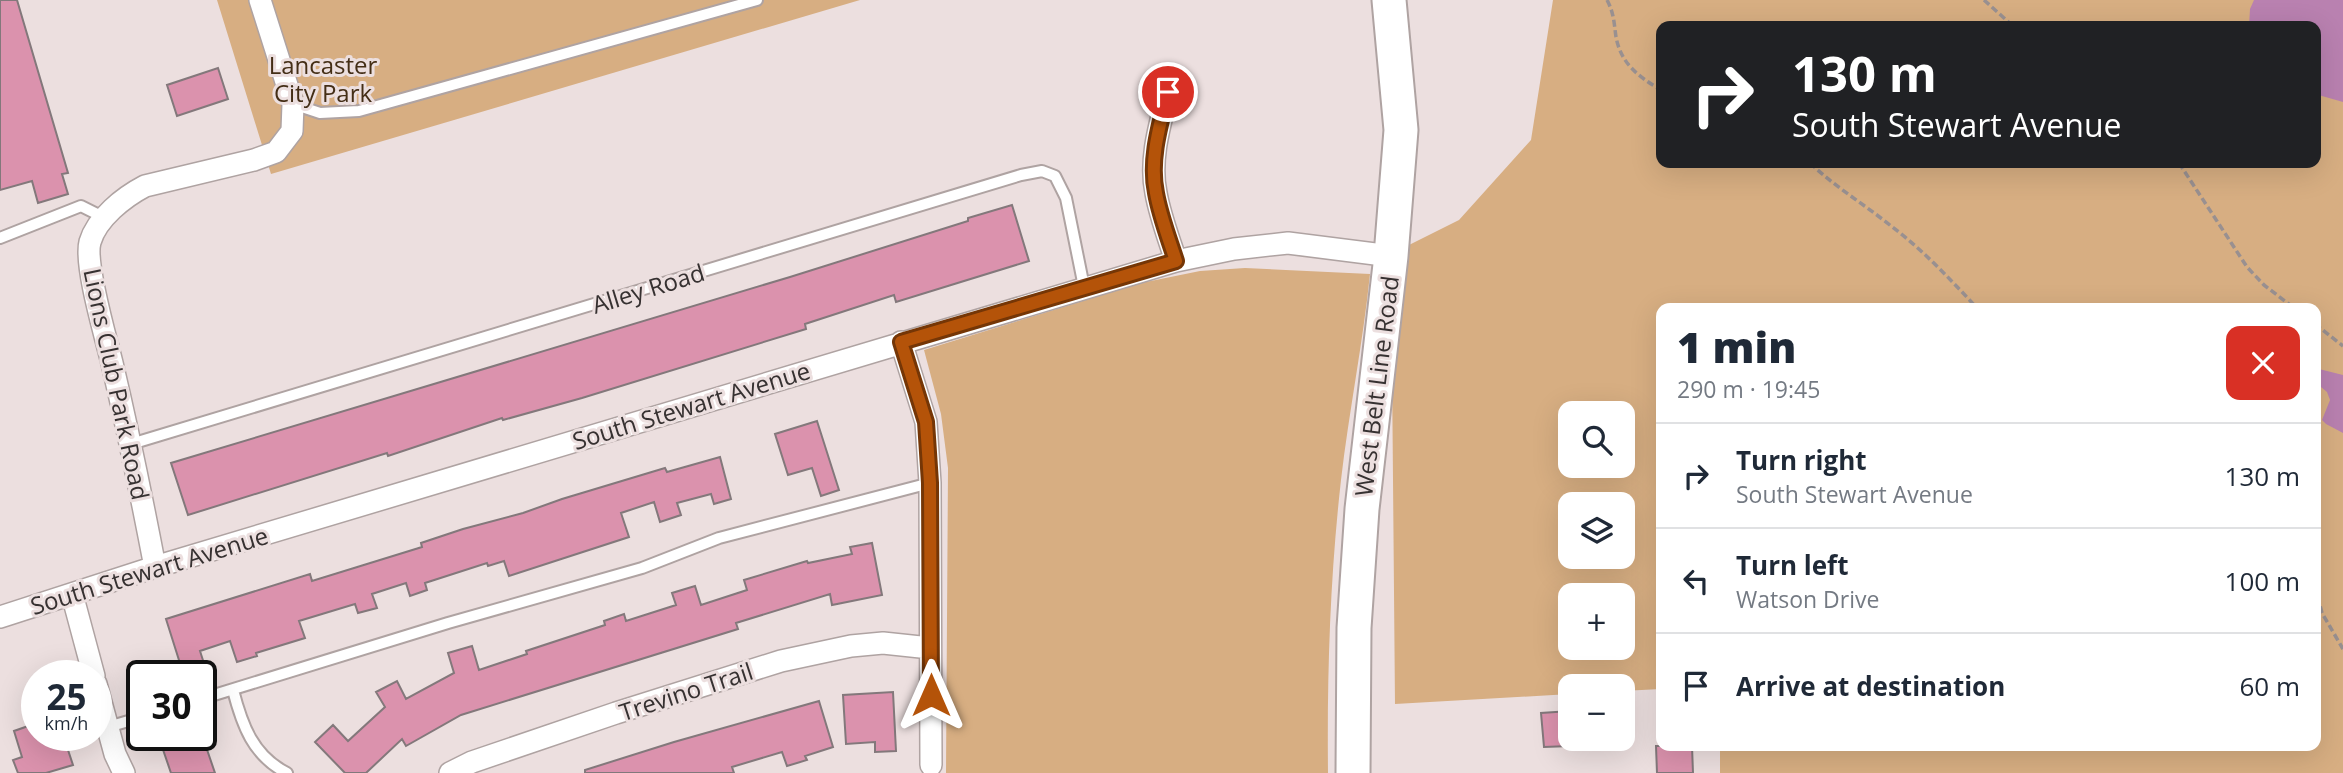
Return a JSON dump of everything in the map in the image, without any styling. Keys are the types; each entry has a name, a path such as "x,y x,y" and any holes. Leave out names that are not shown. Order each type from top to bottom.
{"main road":[{"name":"West Belt Line Road","path":"1353,773 1354,628 1362,509 1391,256 1401,130 1389,0"}],"street":[{"name":"Lions Club Park Road","path":"155,567 131,444 92,276 90,243 105,218 130,194 145,186 254,160 276,152 292,131 293,104 260,0"},
{"path":"1168,92 1156,149 1155,191 1176,261"},
{"name":"South Stewart Avenue","path":"0,617 155,567 1176,261 1234,249 1288,243 1391,256"},
{"path":"901,342 926,422 930,483 927,769"},
{"path":"72,594 90,660"},
{"name":"Trevino Trail","path":"450,773 472,762 616,713 781,661 851,646 883,643 930,648"},
{"path":"112,742 124,773"}],"lane":[{"path":"293,104 320,113 359,111 757,0"},
{"name":"Alley Road","path":"131,444 1007,179 1041,171 1055,176 1066,198 1084,287"},
{"path":"0,239 81,206 105,218"},
{"path":"217,694 642,568 719,538 930,483"},
{"path":"233,690 240,716 255,748 273,766 287,773"}],"path":[{"path":"1607,0 1614,12 1616,38 1626,63 1637,75 1656,87"},
{"path":"1984,0 2008,21"},
{"path":"1815,168 1831,183 1904,236 1972,303"},
{"path":"2182,168 2252,275 2288,303"},
{"path":"2321,329 2343,346"},
{"path":"2321,608 2343,649"}],"green space":[{"name":"Lancaster City Park","path":"217,0 860,0 271,174"},
{"path":"1553,0 2343,0 2343,773 1720,773 1720,751 2321,751 2321,303 1656,303 1656,689 1635,690 1635,674 1558,674 1558,695 1395,704 1391,254 1459,220 1531,140"},
{"path":"1245,268 1370,274 1337,516 1330,626 1328,773 946,773 948,468 941,414 924,350 1141,283 1200,271"}],"shaded area":[{"path":"2254,0 2343,0 2343,102 2321,96 2321,21 2249,21"},
{"path":"2321,370 2343,375 2343,433 2322,420 2330,400 2321,387"}],"building":[{"path":"0,0 17,0 68,173 62,174 68,194 38,203 32,181 0,190"},
{"path":"218,68 228,99 177,116 167,85"},
{"path":"1012,205 1029,261 896,302 894,295 805,324 806,329 582,398 503,420 502,418 388,456 387,453 188,515 171,463 790,277"},
{"path":"817,421 839,490 821,496 812,468 788,475 775,434"},
{"path":"720,457 731,499 714,504 711,494 677,503 681,515 660,522 654,502 621,513 629,537 509,576 504,561 488,566 487,563 425,583 427,590 410,596 406,583 372,594 377,608 358,613 355,604 299,621 305,638 256,653 257,656 237,662 230,641 200,651 203,660 179,660 166,619 310,574 312,581 422,547 421,543 463,529 665,468 667,472"},
{"path":"872,543 882,595 832,605 830,594 736,623 738,629 461,715 406,746 402,739 366,773 345,773 315,742 333,725 348,741 385,707 376,692 397,681 406,699 454,673 448,653 472,646 479,670 605,625 604,621 624,614 626,621 676,605 672,593 695,586 701,605 747,590 744,580 807,561 808,563 852,554 850,547"},
{"path":"893,692 896,751 875,752 875,742 846,744 843,695"},
{"path":"819,701 833,747 805,756 807,760 787,766 782,752 732,767 734,773 585,773 585,770 674,742"},
{"path":"1558,712 1558,746 1544,747 1541,713"},
{"path":"21,729 21,751 68,751 73,765 46,773 18,773 13,760 22,757 14,731"},
{"path":"163,751 207,751 215,773 171,773"},
{"path":"1656,751 1692,751 1693,773 1657,773"}],"route":[{"path":"931,695 930,483 926,422 901,342 1176,261 1155,191 1159,128 1168,92"}]}
